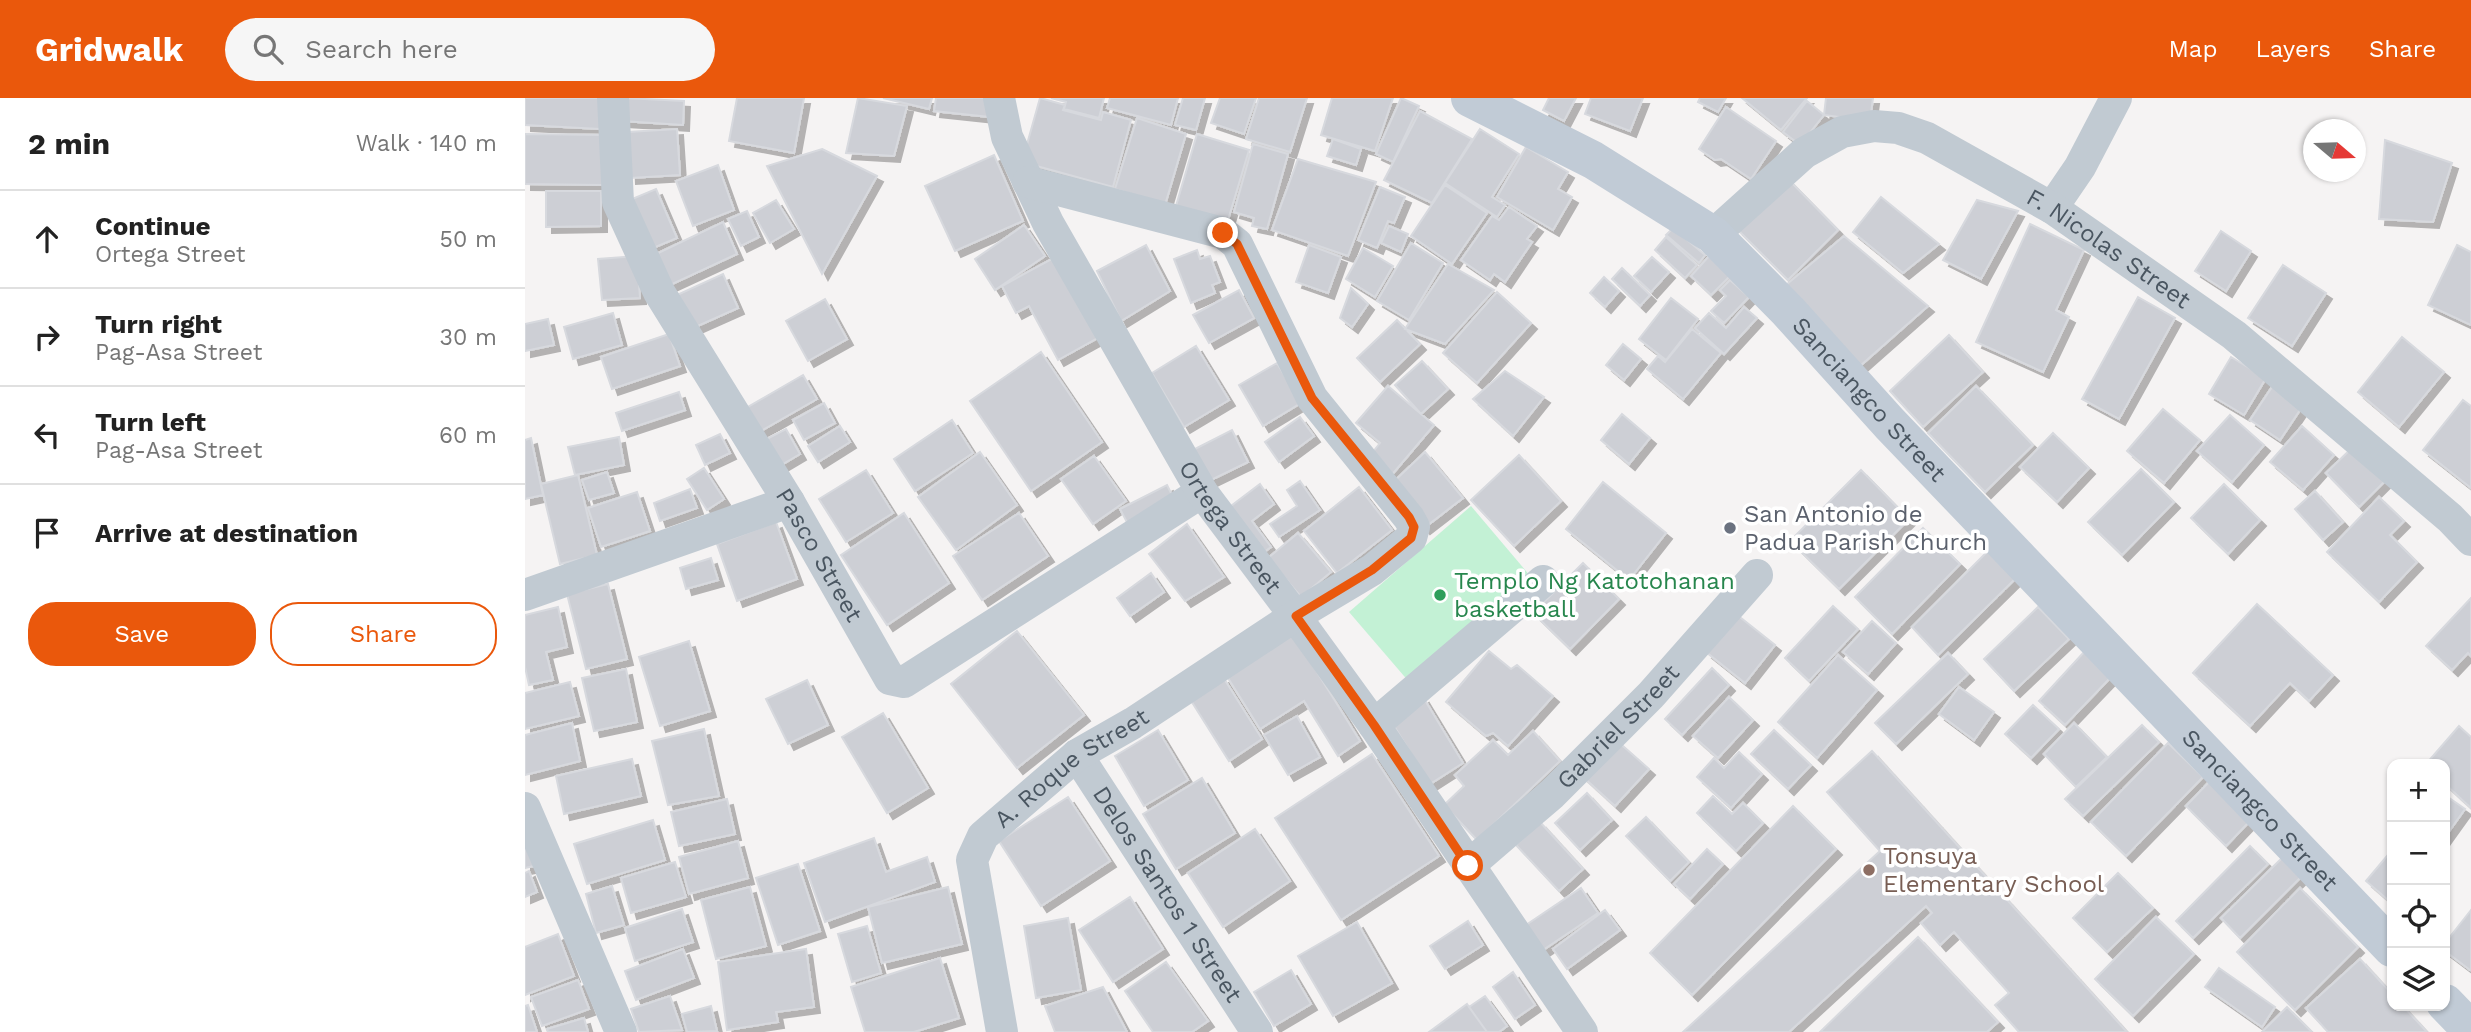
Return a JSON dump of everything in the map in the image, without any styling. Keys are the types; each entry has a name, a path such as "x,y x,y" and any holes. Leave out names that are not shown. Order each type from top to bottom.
{"main road":[{"name":"Sanciangco Street","path":"1470,98 1593,160 1713,235 1788,311 1909,444 2387,943"},
{"path":"2450,1008 2471,1030"}],"street":[{"name":"Pasco Street","path":"613,98 618,202 659,292 789,502 890,679 904,682 1202,492"},
{"name":"Ortega Street","path":"999,98 1007,137 1048,223 1202,492 1374,725 1583,1032"},
{"path":"2052,208 2080,167 2116,98"},
{"name":"F. Nicolas Street","path":"1713,235 1804,153 1842,132 1874,126 1898,128 1927,138 2052,208 2234,335 2464,523"},
{"name":"A. Roque Street","path":"1002,1032 972,860 983,836 1077,755 1133,723 1296,616 1372,570 1411,538 1414,527 1409,517 1312,398 1237,244 1223,233 1028,182"},
{"path":"525,595 789,502"},
{"name":"Gabriel Street","path":"1468,866 1552,794 1651,695 1757,575"},
{"path":"1374,725 1542,581"},
{"name":"Delos Santos 1 Street","path":"1077,755 1257,1032"},
{"path":"525,808 621,1032"}],"green space":[{"name":"Templo Ng Katotohanan basketball","path":"1471,506 1531,577 1410,683 1349,612"}],"building":[{"path":"525,98 602,98 600,129 525,125"},
{"path":"624,98 684,101 683,125 622,121"},
{"path":"737,98 804,98 794,153 729,141"},
{"path":"858,98 907,106 894,156 846,153"},
{"path":"883,98 932,98 929,109"},
{"path":"936,98 987,98 990,117 934,111"},
{"path":"1040,98 1065,105 1063,110 1101,120 1103,112 1131,120 1113,187 1022,162"},
{"path":"1051,98 1104,98 1099,118 1064,109 1066,102"},
{"path":"1110,98 1178,98 1171,125 1107,108"},
{"path":"1183,98 1205,98 1196,130 1175,125"},
{"path":"1220,98 1256,98 1244,134 1211,123"},
{"path":"1259,98 1307,98 1290,152 1246,139"},
{"path":"1332,98 1393,98 1375,151 1321,135"},
{"path":"1401,98 1419,106 1393,162 1376,154"},
{"path":"1549,98 1576,98 1564,121 1543,110"},
{"path":"1591,98 1643,98 1630,131 1585,114"},
{"path":"1700,98 1726,98 1718,112 1698,102"},
{"path":"1742,98 1807,98 1781,130"},
{"path":"1826,98 1873,98 1870,121 1824,115"},
{"path":"1807,101 1824,115 1800,145 1783,132"},
{"path":"1726,107 1776,141 1751,179 1721,159 1715,160 1699,149"},
{"path":"1420,111 1472,139 1432,203 1384,180"},
{"path":"1137,118 1186,134 1165,205 1115,189"},
{"path":"677,129 680,175 630,178 628,132"},
{"path":"1480,129 1519,154 1492,197 1505,205 1497,217 1445,183"},
{"path":"525,134 603,135 602,185 525,184"},
{"path":"1197,134 1249,150 1228,220 1176,206"},
{"path":"1333,139 1361,149 1356,165 1327,156"},
{"path":"2385,140 2452,163 2433,222 2379,219"},
{"path":"1253,144 1288,154 1267,229 1252,226 1254,218 1234,212"},
{"path":"1526,147 1568,172 1558,189 1572,197 1553,230 1497,197"},
{"path":"822,149 877,176 822,274 767,166"},
{"path":"994,155 1023,221 955,251 925,186"},
{"path":"1298,159 1376,182 1348,256 1272,230"},
{"path":"718,165 734,210 693,226 676,181"},
{"path":"1787,178 1838,230 1788,280 1737,229"},
{"path":"1445,185 1487,213 1452,264 1411,236"},
{"path":"1380,187 1405,197 1394,223 1388,221 1377,248 1358,240"},
{"path":"656,189 677,238 646,251 625,202"},
{"path":"546,191 601,191 601,226 546,227"},
{"path":"1881,197 1939,244 1903,273 1853,232"},
{"path":"776,200 794,229 770,243 753,213"},
{"path":"1977,200 2018,211 1981,279 1943,260"},
{"path":"1509,207 1537,226 1527,239 1532,242 1505,282 1494,274 1490,280 1461,260 1492,216 1499,220"},
{"path":"747,211 759,237 741,246 728,219"},
{"path":"723,222 737,254 668,286 654,255"},
{"path":"2030,224 2084,250 2056,310 2069,317 2043,372 1976,342"},
{"path":"1024,225 1045,256 995,290 975,259"},
{"path":"1389,226 1408,234 1401,252 1381,243"},
{"path":"1673,228 1705,255 1699,263 1666,235"},
{"path":"2221,231 2251,251 2226,291 2195,271"},
{"path":"1844,236 1928,306 1860,366 1786,285"},
{"path":"1666,237 1697,265 1685,278 1655,250"},
{"path":"1411,243 1443,263 1409,320 1377,301"},
{"path":"1146,245 1170,291 1121,321 1097,271"},
{"path":"1309,245 1341,257 1328,293 1296,282"},
{"path":"2457,245 2471,252 2471,325 2428,305"},
{"path":"1363,248 1393,266 1375,297 1346,279"},
{"path":"1197,250 1200,259 1210,256 1220,282 1212,285 1215,293 1191,303 1174,259"},
{"path":"1059,255 1103,335 1058,360 1029,306 1016,313 1002,286"},
{"path":"1710,255 1731,275 1711,295 1691,276"},
{"path":"637,256 640,298 602,300 598,259"},
{"path":"1652,257 1669,272 1651,292 1634,276"},
{"path":"1448,264 1494,290 1445,344 1405,329"},
{"path":"2283,265 2326,293 2292,346 2248,318"},
{"path":"1622,268 1650,295 1640,306 1612,279"},
{"path":"723,274 738,308 691,329 677,295"},
{"path":"1604,277 1619,291 1605,307 1590,293"},
{"path":"1730,280 1749,297 1724,323 1711,311 1726,296 1720,290"},
{"path":"1351,288 1368,304 1352,327 1340,318"},
{"path":"1239,290 1254,318 1209,343 1193,315"},
{"path":"1497,292 1531,323 1477,383 1443,353"},
{"path":"2138,297 2175,318 2119,419 2082,399"},
{"path":"1671,298 1698,319 1666,360 1639,339"},
{"path":"825,299 847,339 808,361 786,321"},
{"path":"1744,307 1757,318 1724,354 1695,328 1709,313 1726,328"},
{"path":"613,313 622,345 573,359 564,327"},
{"path":"548,319 554,345 525,351 525,324"},
{"path":"1397,320 1420,344 1380,382 1357,358"},
{"path":"1692,329 1721,353 1683,399 1647,369 1658,356 1665,362"},
{"path":"669,334 680,366 612,389 601,357"},
{"path":"1949,335 1983,372 1923,427 1890,391"},
{"path":"2402,337 2444,372 2399,427 2358,392"},
{"path":"1623,344 1641,359 1624,380 1606,365"},
{"path":"1196,346 1229,400 1184,427 1152,373"},
{"path":"1041,352 1102,442 1031,491 970,401"},
{"path":"2231,357 2266,378 2244,415 2209,394"},
{"path":"1422,361 1448,389 1421,414 1395,385"},
{"path":"1277,363 1301,403 1263,426 1239,385"},
{"path":"1505,371 1544,397 1513,436 1473,399"},
{"path":"803,375 817,399 754,435 741,411"},
{"path":"2274,384 2304,404 2280,440 2250,420"},
{"path":"1388,386 1434,425 1390,477 1368,458 1380,443 1356,423"},
{"path":"1976,386 2033,445 1985,492 1928,433"},
{"path":"679,392 685,410 622,431 616,413"},
{"path":"2463,400 2471,406 2471,488 2423,450"},
{"path":"824,403 835,423 804,440 793,420"},
{"path":"2163,409 2200,440 2164,483 2127,451"},
{"path":"1622,414 1650,438 1629,464 1601,440"},
{"path":"2230,415 2264,445 2232,482 2197,451"},
{"path":"1300,417 1314,436 1279,462 1265,442"},
{"path":"952,420 973,453 915,491 894,459"},
{"path":"840,426 850,442 818,462 808,446"},
{"path":"2302,426 2334,455 2303,490 2270,462"},
{"path":"786,429 800,454 771,471 757,444"},
{"path":"1232,430 1248,462 1207,482 1191,451"},
{"path":"2053,433 2089,468 2057,502 2020,467"},
{"path":"720,434 730,453 705,465 696,445"},
{"path":"619,437 624,465 575,475 568,447"},
{"path":"531,438 543,495 525,499 525,440"},
{"path":"2354,446 2387,479 2359,507 2326,473"},
{"path":"980,452 1017,505 956,550 918,497"},
{"path":"1425,452 1463,498 1424,528 1389,486"},
{"path":"1519,455 1561,501 1514,546 1471,500"},
{"path":"1094,456 1126,501 1093,524 1061,479"},
{"path":"704,468 724,499 707,510 687,479"},
{"path":"2141,469 2174,502 2122,555 2088,522"},
{"path":"866,470 893,513 846,542 819,499"},
{"path":"1861,470 1909,519 1839,589 1790,541"},
{"path":"607,472 614,493 589,500 582,480"},
{"path":"578,475 597,555 560,564 541,484"},
{"path":"1300,481 1320,510 1279,537 1270,524 1297,506 1287,490"},
{"path":"1603,482 1666,533 1629,580 1566,529"},
{"path":"1260,484 1274,504 1252,521 1271,547 1260,555 1227,509"},
{"path":"2224,484 2260,520 2228,554 2191,518"},
{"path":"1167,485 1177,505 1130,528 1120,509"},
{"path":"1359,487 1392,530 1337,573 1304,531"},
{"path":"690,489 697,508 660,521 654,503"},
{"path":"2315,491 2343,522 2323,540 2295,509"},
{"path":"637,492 650,531 601,547 588,508"},
{"path":"2379,497 2404,521 2390,535 2417,562 2379,602 2327,552"},
{"path":"904,513 949,583 887,625 841,555"},
{"path":"1019,513 1048,556 982,600 953,556"},
{"path":"776,522 797,579 737,601 717,544"},
{"path":"1187,524 1224,577 1185,601 1149,554"},
{"path":"1923,528 1960,564 1892,634 1855,597"},
{"path":"1298,533 1331,572 1301,597 1268,558"},
{"path":"1988,551 2015,579 1938,655 1912,627"},
{"path":"711,558 718,580 686,589 680,568"},
{"path":"1583,563 1619,599 1570,649 1533,613"},
{"path":"1151,573 1164,592 1130,616 1117,598"},
{"path":"608,584 627,659 586,669 567,594"},
{"path":"2471,598 2471,656 2468,653 2452,670 2426,646"},
{"path":"2257,604 2333,675 2309,701 2290,683 2250,726 2193,673"},
{"path":"1833,606 1858,629 1809,681 1785,658"},
{"path":"558,607 567,647 546,652 553,680 529,685 525,667 525,615"},
{"path":"2038,607 2069,639 2014,691 1984,659"},
{"path":"1736,614 1775,645 1745,683 1706,652"},
{"path":"1872,621 1896,643 1868,674 1843,652"},
{"path":"1289,627 1360,741 1338,756 1304,701 1260,729 1223,670"},
{"path":"1017,631 1084,715 1017,768 951,684"},
{"path":"689,641 710,711 660,726 639,657"},
{"path":"1489,651 1511,669 1517,665 1553,696 1508,746 1493,733 1486,736 1446,702"},
{"path":"2085,651 2112,676 2065,725 2039,701"},
{"path":"1948,653 1968,674 1896,744 1875,723"},
{"path":"1838,655 1877,690 1817,758 1778,722"},
{"path":"1712,668 1729,685 1682,735 1665,719"},
{"path":"626,669 637,722 594,731 582,678"},
{"path":"1223,677 1262,739 1229,761 1190,699"},
{"path":"807,680 828,725 788,744 766,699"},
{"path":"570,682 579,716 525,729 525,693"},
{"path":"1959,687 1994,712 1974,740 1939,714"},
{"path":"1423,697 1463,763 1430,784 1389,718"},
{"path":"1729,697 1753,720 1718,758 1693,736"},
{"path":"2033,705 2059,729 2031,758 2005,734"},
{"path":"883,713 928,788 887,813 842,737"},
{"path":"1297,716 1320,757 1288,775 1264,735"},
{"path":"572,723 580,761 525,775 525,735"},
{"path":"2074,723 2107,757 2076,787 2044,754"},
{"path":"2142,725 2159,742 2083,816 2065,799"},
{"path":"2459,726 2471,737 2471,808 2450,789 2450,759 2430,759"},
{"path":"704,729 719,796 668,805 652,741"},
{"path":"1158,730 1188,780 1144,806 1115,756"},
{"path":"1774,730 1811,765 1788,789 1751,754"},
{"path":"1533,731 1560,761 1477,840 1444,805 1464,786 1455,775 1493,740 1508,755"},
{"path":"1615,739 1649,769 1615,806 1582,776"},
{"path":"2168,743 2203,777 2126,856 2091,822"},
{"path":"1872,751 2127,1032 2019,1032 1995,1005 2009,993 1954,932 1940,945 1921,923 1932,913 1926,906 1789,1032 1683,1032 1880,851 1827,792"},
{"path":"1739,752 1762,774 1731,808 1697,777 1714,758 1724,768"},
{"path":"1372,754 1439,856 1341,920 1275,818"},
{"path":"632,759 641,796 564,814 556,776"},
{"path":"1202,778 1235,833 1176,869 1143,814"},
{"path":"2209,782 2249,822 2226,846 2186,806"},
{"path":"1587,793 1612,820 1580,850 1555,823"},
{"path":"1713,796 1732,814 1743,803 1763,823 1736,851 1697,813"},
{"path":"1068,797 1110,861 1041,906 999,841"},
{"path":"2450,798 2465,809 2450,830"},
{"path":"727,799 735,834 679,846 671,812"},
{"path":"1793,806 1836,849 1692,995 1650,953"},
{"path":"1646,817 1689,862 1670,881 1626,836"},
{"path":"653,820 665,860 587,884 574,844"},
{"path":"1540,822 1583,869 1559,891 1516,845"},
{"path":"1255,829 1290,881 1223,927 1188,873"},
{"path":"874,838 886,872 927,857 935,882 825,922 804,863"},
{"path":"525,840 534,866 525,868"},
{"path":"738,841 748,878 689,894 679,857"},
{"path":"2250,846 2268,864 2193,938 2176,921"},
{"path":"1707,849 1723,864 1690,899 1674,884"},
{"path":"2387,856 2387,899 2366,881"},
{"path":"2283,857 2302,876 2240,938 2221,918"},
{"path":"675,862 686,897 631,913 621,878"},
{"path":"798,864 820,931 778,945 756,878"},
{"path":"529,871 537,892 525,897 525,873"},
{"path":"2118,873 2153,908 2107,952 2073,918"},
{"path":"612,886 624,925 596,933 586,894"},
{"path":"750,887 766,946 716,959 701,900"},
{"path":"948,887 962,944 882,963 868,907"},
{"path":"1581,888 1598,913 1543,950 1526,925"},
{"path":"2300,888 2358,947 2295,1010 2237,952"},
{"path":"1130,897 1163,949 1113,982 1079,930"},
{"path":"682,909 693,942 635,961 625,928"},
{"path":"1605,910 1620,930 1567,969 1553,949"},
{"path":"2471,910 2470,970 2450,955 2450,937"},
{"path":"2156,917 2194,954 2133,1016 2095,979"},
{"path":"1068,918 1081,990 1036,998 1024,926"},
{"path":"1468,921 1483,945 1445,969 1430,946"},
{"path":"1357,922 1392,983 1333,1016 1298,956"},
{"path":"867,926 881,973 852,982 838,934"},
{"path":"558,934 574,976 525,995 525,947"},
{"path":"1918,937 1998,1022 1987,1032 1820,1032"},
{"path":"683,949 694,978 636,1000 625,971"},
{"path":"806,949 814,1007 776,1012 778,1022 727,1030 718,962"},
{"path":"940,958 959,1018 914,1032 865,1032 851,987"},
{"path":"2360,959 2387,989 2387,1011 2408,1011 2427,1032 2328,1032 2306,1008"},
{"path":"1166,962 1208,1021 1192,1032 1153,1032 1125,991"},
{"path":"2219,968 2275,1007 2262,1027 2205,987"},
{"path":"1291,970 1311,1004 1274,1026 1254,992"},
{"path":"1513,972 1535,1005 1515,1019 1493,987"},
{"path":"578,980 589,1009 542,1026 531,997"},
{"path":"1103,987 1127,1032 1055,1032 1045,1006"},
{"path":"670,996 682,1030 639,1032 631,1009"},
{"path":"1485,996 1507,1026 1499,1032 1487,1032 1469,1007"},
{"path":"1467,1004 1487,1032 1429,1032"},
{"path":"528,1005 537,1032 525,1032 525,1006"},
{"path":"711,1006 717,1031 687,1032 682,1014"},
{"path":"2287,1007 2312,1032 2262,1032"},
{"path":"584,1018 588,1032 548,1032 547,1029"}],"place":[{"name":"San Antonio de Padua Parish Church","path":"1730,528"},
{"name":"Templo Ng Katotohanan basketball","path":"1440,595"},
{"name":"Tonsuya Elementary School","path":"1869,870"}],"route":[{"path":"1223,233 1237,244 1312,398 1409,517 1414,527 1411,538 1372,570 1296,616 1374,725 1468,866"}]}
